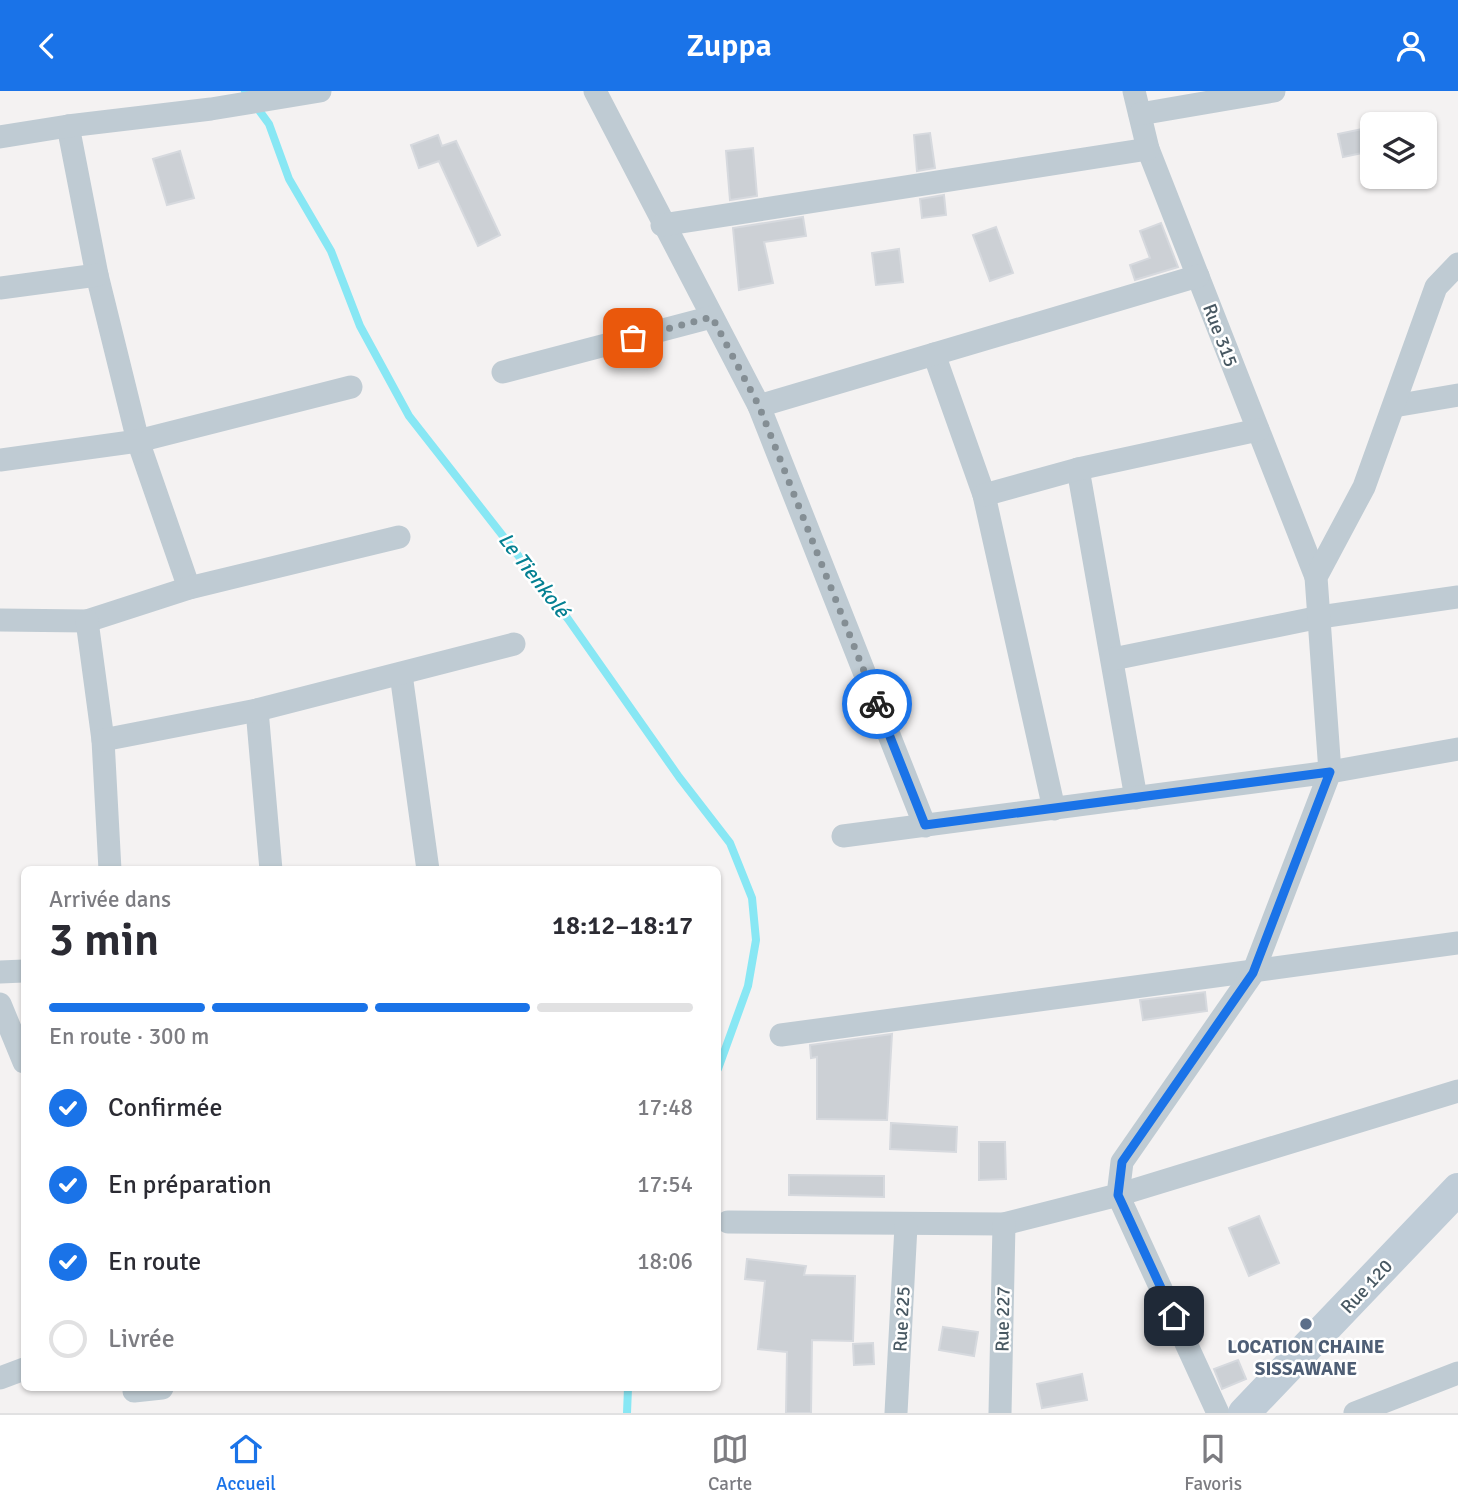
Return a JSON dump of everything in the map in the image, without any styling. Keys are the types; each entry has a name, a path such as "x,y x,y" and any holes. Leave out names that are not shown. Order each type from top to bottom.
{"main road":[{"name":"Rue 120","path":"1244,1413 1458,1189"}],"street":[{"path":"595,91 662,225 759,406 925,825"},
{"name":"Rue 315","path":"1134,91 1148,149 1316,577 1330,772"},
{"path":"1140,114 1275,91"},
{"path":"0,138 68,126 211,109 317,92"},
{"path":"68,126 97,275 138,441 189,588"},
{"path":"662,225 1148,149"},
{"path":"1316,577 1364,487 1437,287 1458,264"},
{"path":"0,288 97,275"},
{"path":"759,406 1198,276"},
{"path":"503,372 712,317"},
{"path":"934,354 984,495 1054,809"},
{"path":"0,460 138,441 351,387"},
{"path":"1394,406 1458,395"},
{"path":"984,495 1078,469 1258,430"},
{"path":"1078,469 1136,798"},
{"path":"0,620 87,621 189,588 399,537"},
{"path":"1112,659 1320,617 1458,597"},
{"path":"87,621 103,740 110,866"},
{"path":"103,740 257,710 514,644"},
{"path":"401,674 427,866"},
{"path":"257,710 271,866"},
{"path":"843,836 1330,772 1458,749"},
{"path":"1218,1413 1118,1195 1122,1162 1253,973 1330,772"},
{"path":"781,1035 1253,973 1458,943"},
{"path":"0,972 21,971"},
{"path":"0,1004 21,1055"},
{"path":"728,1222 906,1226 1004,1224 1118,1195 1458,1091"},
{"name":"Rue 227","path":"1000,1413 1004,1224"},
{"name":"Rue 225","path":"896,1413 906,1226"},
{"path":"0,1378 21,1370"},
{"path":"1355,1413 1458,1373"},
{"path":"136,1397 153,1391"}],"building":[{"path":"1360,129 1360,153 1343,157 1338,134"},
{"path":"930,133 935,168 917,171 914,135"},
{"path":"438,135 442,146 456,141 500,235 478,246 439,161 419,168 411,145"},
{"path":"753,148 757,196 730,200 726,151"},
{"path":"180,151 194,198 167,205 153,159"},
{"path":"944,195 946,215 922,218 920,199"},
{"path":"803,217 806,236 764,242 773,283 739,290 733,228"},
{"path":"1161,223 1178,267 1135,280 1130,265 1150,258 1140,231"},
{"path":"996,227 1013,273 990,281 973,235"},
{"path":"899,249 903,282 876,285 872,253"},
{"path":"1205,992 1207,1011 1143,1020 1140,1000"},
{"path":"892,1034 887,1120 817,1119 817,1057 811,1058 810,1045"},
{"path":"891,1123 957,1127 956,1152 890,1149"},
{"path":"979,1142 1005,1142 1006,1179 979,1180"},
{"path":"789,1175 884,1176 884,1197 789,1195"},
{"path":"1259,1216 1279,1263 1249,1276 1229,1228"},
{"path":"747,1259 806,1266 804,1275 855,1276 853,1341 812,1340 811,1413 786,1413 787,1352 758,1349 765,1281 745,1279"},
{"path":"943,1327 978,1332 974,1356 939,1350"},
{"path":"873,1343 874,1364 854,1365 853,1344"},
{"path":"1238,1360 1246,1379 1222,1389 1214,1369"},
{"path":"1082,1374 1087,1400 1042,1408 1037,1384"}],"waterway":[{"name":"Le Tienkolé","path":"245,91 269,124 289,179 331,251 360,326 409,416 568,619 679,777 730,843 752,898 756,940 748,986 721,1061"},
{"name":"Le Tienkolé","path":"627,1413 628,1391"}],"way so far":[{"path":"633,338 712,317 759,406 877,704"}],"place":[{"name":"LOCATION CHAINE SISSAWANE","path":"1306,1324"}],"route":[{"path":"877,704 925,825 1330,772 1253,973 1122,1162 1118,1195 1174,1316"}]}
